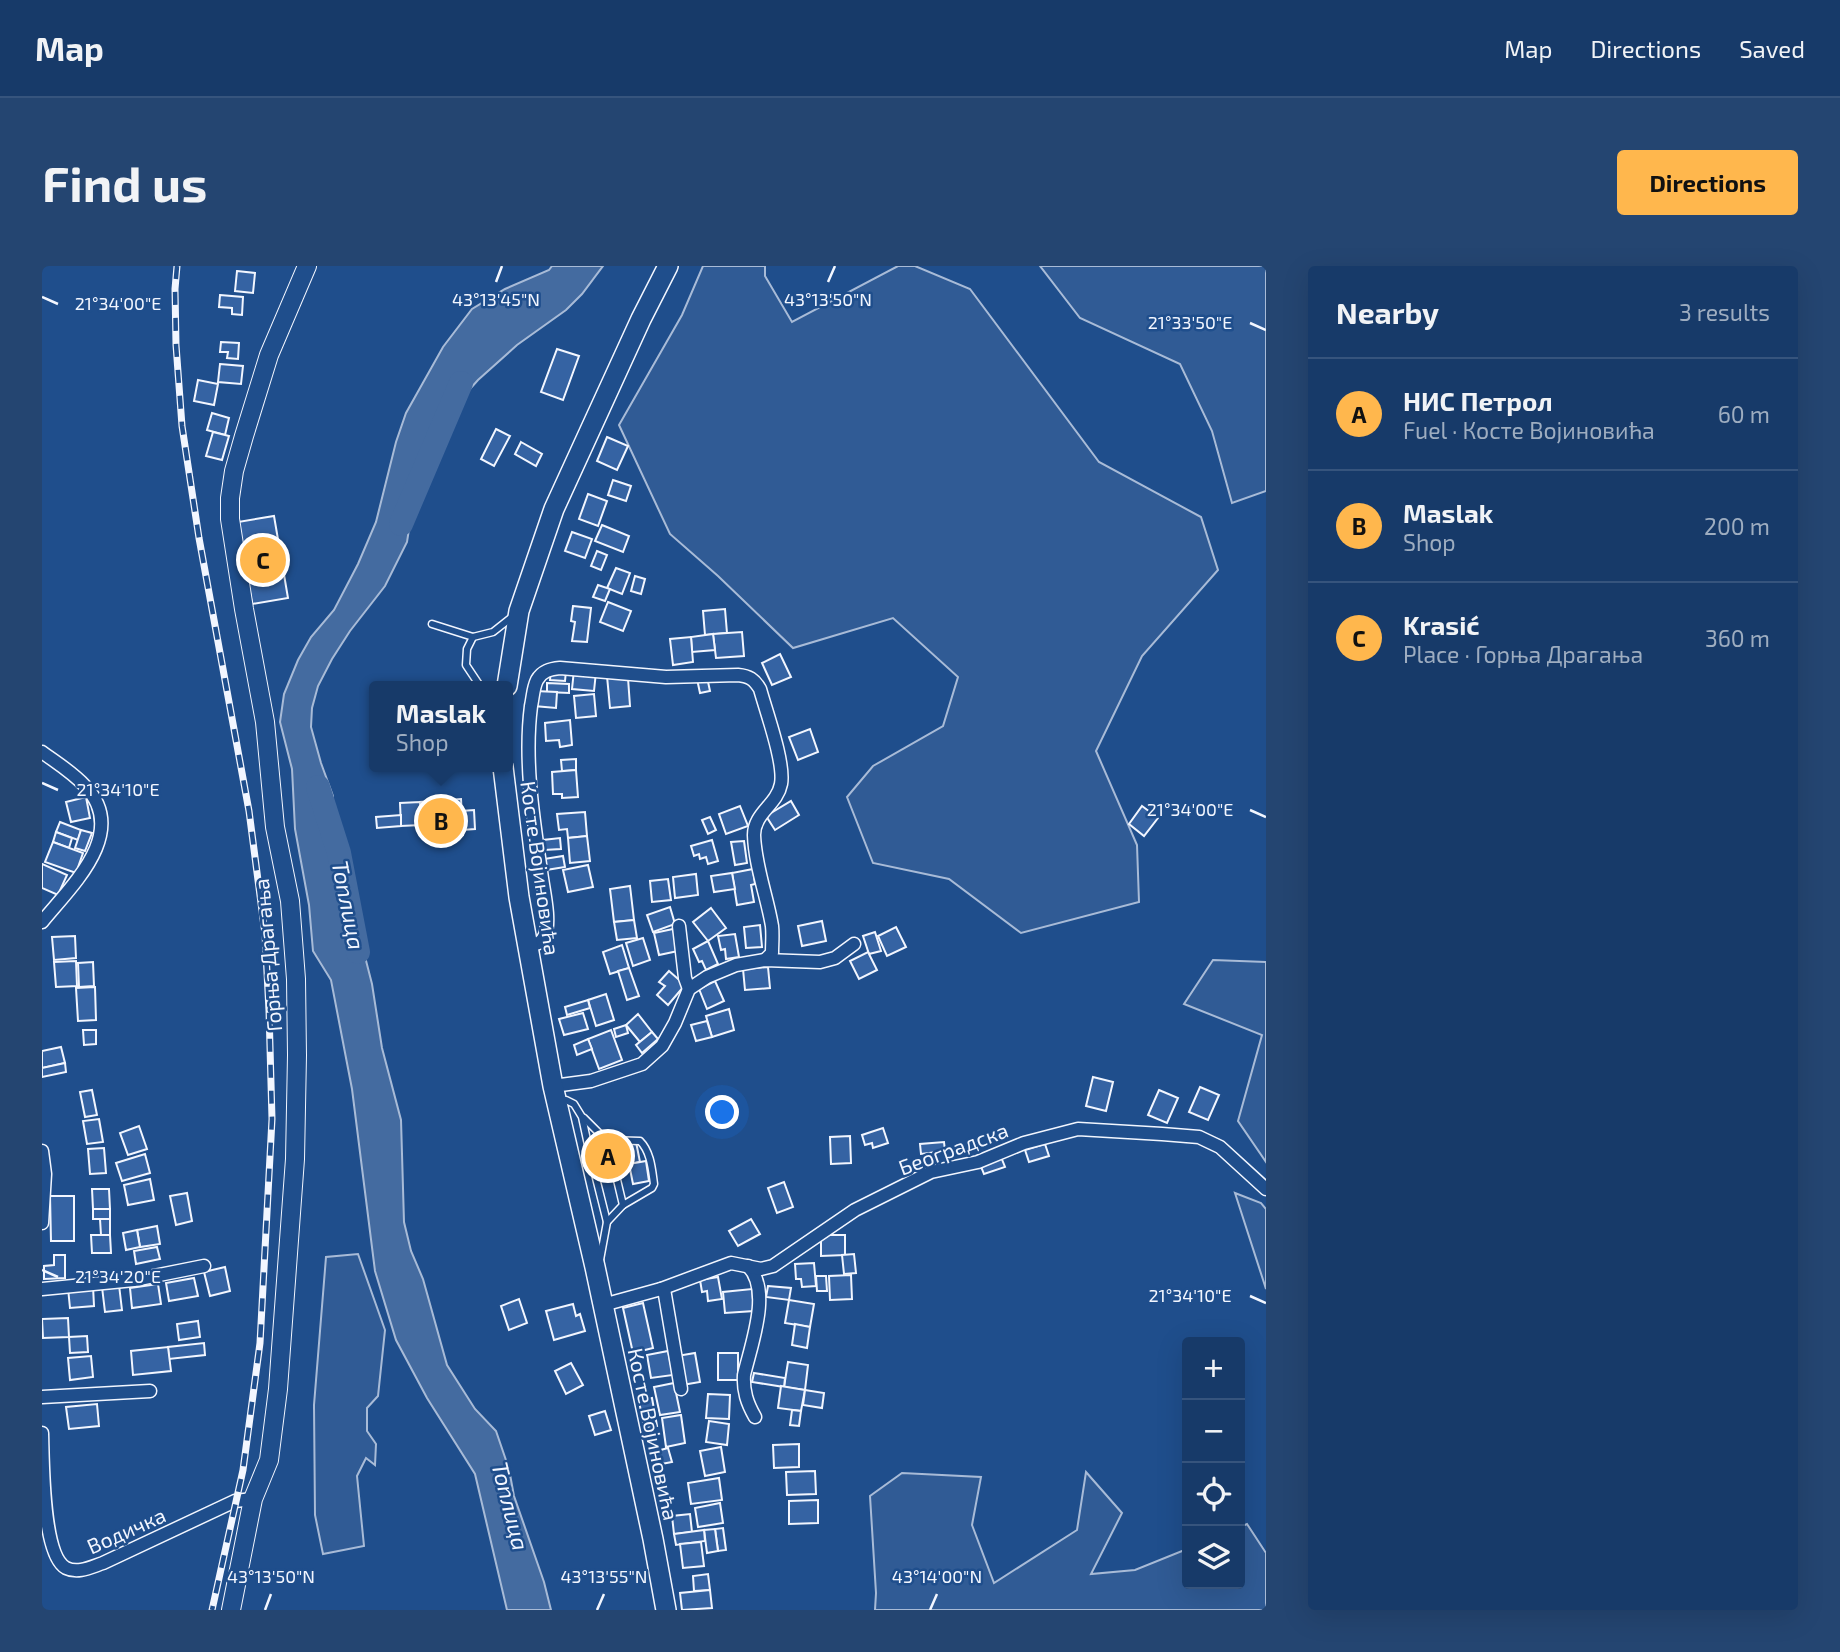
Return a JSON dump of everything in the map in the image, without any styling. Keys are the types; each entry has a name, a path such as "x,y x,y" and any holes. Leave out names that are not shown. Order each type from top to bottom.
{"main road":[{"path":"508,681 519,611 554,509 668,266"},
{"name":"Косте Војиновића","path":"504,772 519,897 555,1093 595,1267 666,1610"}],"street":[{"name":"Горња Драгања","path":"231,1610 253,1499 269,1460 278,1389 295,1159 296,979 289,901 275,827 265,722 244,609 230,519 230,498 234,471 269,355 307,266"},
{"path":"528,946 539,944 547,927 532,809 528,730 538,678 551,668 559,667 666,677 738,675 749,676 760,689 781,763 781,784 775,799 758,817 755,826 758,865 772,929 772,953 765,960"},
{"path":"42,752 70,771 91,793 98,808 101,828 100,842 94,855 42,922"},
{"path":"680,926 685,978 689,989"},
{"path":"555,1093 642,1064 662,1046 689,989 707,977 736,965 765,960 821,962 835,958 854,944"},
{"name":"Београдска","path":"603,1305 661,1289 732,1263 761,1269 773,1266 855,1210 931,1172 978,1161 1024,1143 1078,1129 1199,1137 1220,1147 1266,1189"},
{"path":"42,1151 45,1174 42,1223"},
{"path":"748,1265 757,1278 759,1310 743,1385 745,1397 755,1417"},
{"path":"42,1289 134,1280 204,1266"},
{"path":"661,1289 666,1292 681,1389"},
{"path":"42,1397 150,1391"},
{"name":"Водичка","path":"42,1433 46,1524 53,1554 65,1568 83,1570 103,1563 235,1501 253,1499"}],"lane":[{"path":"432,624 473,637 493,632 519,611"},
{"path":"473,637 467,649 466,666 477,681"},
{"path":"555,1093 574,1104 582,1117 608,1144 640,1142 646,1147 654,1184 652,1188 623,1205 607,1222"},
{"name":"Косте Војиновића","path":"582,1117 607,1222 599,1264 595,1267"},
{"path":"613,1163 623,1205"}],"shaded area":[{"path":"703,266 765,266 765,276 792,322 898,266 915,266 970,289 1099,462 1201,517 1218,570 1142,656 1096,751 1137,845 1139,902 1021,933 949,879 873,863 847,797 873,766 943,726 958,677 893,618 793,648 670,534 619,425 682,315"},
{"path":"1040,266 1266,266 1266,491 1232,503 1212,431 1180,364 1080,318"},
{"path":"1213,960 1266,962 1266,1162 1238,1121 1262,1035 1184,1004"},
{"path":"1235,1193 1261,1203 1266,1209 1266,1289"},
{"path":"358,1254 385,1330 378,1396 367,1408 367,1431 376,1444 375,1465 366,1458 357,1476 364,1546 323,1554 315,1515 314,1405 326,1257"},
{"path":"1086,1472 1122,1513 1091,1574 1135,1570 1182,1551 1182,1589 1245,1589 1247,1524 1266,1553 1266,1610 875,1610 870,1496 902,1473 981,1477 972,1525 994,1583 1077,1530"}],"water":[{"path":"552,266 603,266 566,310 517,345 478,380 435,428 419,466 407,542 385,586 332,659 318,686 312,708 311,727 333,796 327,824 334,861 347,909 361,941 372,984 382,1048 401,1120 404,1222 411,1251 423,1279 447,1365 475,1409 496,1431 551,1610 507,1610 475,1474 427,1398 396,1340 375,1271 352,1089 331,980 313,951 309,905 295,829 292,769 280,722 284,694 298,660 311,637 334,610 358,564 376,522 406,413 443,347 472,309 505,289 549,270"}],"building":[{"path":"237,271 255,273 253,293 235,291"},
{"path":"220,295 243,297 242,315 232,314 232,308 219,307"},
{"path":"221,342 239,343 238,359 227,358 228,352 220,352"},
{"path":"557,349 579,356 563,400 541,392"},
{"path":"220,364 243,366 241,384 218,382"},
{"path":"198,380 218,384 214,405 194,401"},
{"path":"212,413 229,418 225,435 207,430"},
{"path":"496,429 510,436 494,466 481,459"},
{"path":"213,432 229,436 222,460 206,456"},
{"path":"607,437 628,446 617,470 597,461"},
{"path":"521,442 542,454 536,466 515,454"},
{"path":"613,480 631,486 626,501 608,495"},
{"path":"588,494 607,501 598,526 579,519"},
{"path":"274,516 288,598 252,604 238,522"},
{"path":"602,525 629,536 623,552 595,541"},
{"path":"572,532 592,539 585,558 565,551"},
{"path":"597,551 607,555 601,570 591,566"},
{"path":"616,568 630,573 622,594 607,588"},
{"path":"635,576 645,579 641,594 631,591"},
{"path":"598,585 610,589 605,601 593,597"},
{"path":"608,602 631,611 623,631 600,622"},
{"path":"573,606 591,608 587,642 572,641 575,622 571,621"},
{"path":"725,609 727,633 705,635 703,611"},
{"path":"742,632 744,656 716,658 713,634"},
{"path":"713,634 715,650 692,652 691,637"},
{"path":"691,637 693,662 673,665 670,639"},
{"path":"780,654 791,677 772,685 762,663"},
{"path":"551,670 566,671 565,681 550,680"},
{"path":"574,670 596,672 594,691 572,689"},
{"path":"607,676 628,678 630,706 610,708"},
{"path":"707,677 710,691 700,693 697,679"},
{"path":"547,683 569,684 569,693 547,692"},
{"path":"535,691 557,692 556,708 534,706"},
{"path":"594,694 596,716 576,718 574,696"},
{"path":"570,720 572,745 560,747 559,740 546,741 545,723"},
{"path":"810,729 818,752 798,760 789,737"},
{"path":"576,759 576,770 562,771 561,760"},
{"path":"576,770 578,797 562,798 562,794 553,794 552,772"},
{"path":"86,797 90,818 71,822 66,802"},
{"path":"461,799 463,835 422,837 420,802"},
{"path":"791,801 799,815 775,830 766,816"},
{"path":"420,802 421,825 401,826 400,803"},
{"path":"740,806 748,826 726,834 719,814"},
{"path":"1142,806 1158,818 1144,836 1129,824"},
{"path":"474,810 475,829 462,830 461,811"},
{"path":"585,812 587,836 568,838 567,829 559,830 557,814"},
{"path":"401,815 401,826 377,828 376,817"},
{"path":"710,817 716,830 708,834 702,820"},
{"path":"60,822 81,830 78,840 56,832"},
{"path":"81,830 92,833 85,851 75,848"},
{"path":"56,832 72,838 69,848 53,842"},
{"path":"587,836 590,861 570,863 568,838"},
{"path":"560,838 561,849 544,850 543,840"},
{"path":"712,840 718,861 708,864 706,857 700,859 699,854 694,856 691,846"},
{"path":"744,841 747,863 735,865 731,842"},
{"path":"53,842 83,853 76,873 45,862"},
{"path":"563,856 565,867 546,870 544,859"},
{"path":"42,864 67,875 58,895 42,888"},
{"path":"588,865 593,887 568,892 563,870"},
{"path":"753,869 755,884 751,885 754,902 737,905 732,873"},
{"path":"732,873 735,889 714,892 711,876"},
{"path":"696,874 698,895 675,898 673,877"},
{"path":"668,879 671,900 652,902 650,881"},
{"path":"630,886 634,920 614,922 610,889"},
{"path":"670,907 675,924 653,932 647,915"},
{"path":"711,908 726,928 708,941 693,922"},
{"path":"634,920 637,938 617,940 614,922"},
{"path":"822,921 826,941 802,946 798,926"},
{"path":"760,925 762,947 746,948 744,927"},
{"path":"896,927 906,947 887,956 878,936"},
{"path":"673,929 678,951 659,955 654,933"},
{"path":"875,932 881,951 869,954 863,936"},
{"path":"735,934 739,957 726,959 725,949 721,950 718,936"},
{"path":"75,936 76,958 54,960 52,937"},
{"path":"643,938 650,960 633,966 626,943"},
{"path":"708,941 718,964 706,970 693,949"},
{"path":"622,945 629,968 610,974 603,952"},
{"path":"868,952 877,970 859,979 850,961"},
{"path":"76,961 77,986 56,987 54,962"},
{"path":"93,962 94,986 79,987 78,963"},
{"path":"768,967 770,988 745,990 743,969"},
{"path":"629,968 639,996 627,1000 618,971"},
{"path":"669,971 685,985 668,1005 657,995 665,986 659,982"},
{"path":"715,981 724,1001 707,1009 699,989"},
{"path":"95,987 96,1020 78,1021 76,988"},
{"path":"606,994 614,1020 596,1026 588,1000"},
{"path":"588,1000 590,1008 567,1015 565,1007"},
{"path":"729,1009 734,1030 712,1037 706,1016"},
{"path":"583,1013 588,1029 564,1035 559,1019"},
{"path":"638,1014 652,1032 640,1042 626,1025"},
{"path":"707,1021 712,1037 696,1041 691,1025"},
{"path":"626,1025 628,1033 616,1037 614,1029"},
{"path":"83,1030 96,1030 96,1044 84,1045"},
{"path":"611,1030 622,1060 599,1069 588,1039"},
{"path":"652,1032 658,1039 642,1053 636,1045"},
{"path":"588,1039 592,1049 577,1055 574,1045"},
{"path":"61,1047 65,1063 42,1068 42,1051"},
{"path":"65,1063 66,1072 42,1077 42,1068"},
{"path":"1093,1077 1113,1082 1106,1111 1086,1106"},
{"path":"1200,1087 1219,1095 1208,1120 1189,1112"},
{"path":"92,1090 97,1115 85,1117 80,1092"},
{"path":"1159,1090 1178,1098 1167,1123 1148,1115"},
{"path":"99,1119 103,1142 87,1144 83,1121"},
{"path":"139,1126 147,1149 128,1155 120,1133"},
{"path":"883,1128 888,1143 873,1148 872,1143 865,1145 862,1135"},
{"path":"850,1136 851,1163 831,1164 830,1137"},
{"path":"636,1142 640,1162 629,1164 628,1159 623,1160 620,1145"},
{"path":"944,1142 945,1151 921,1154 920,1144"},
{"path":"1045,1144 1049,1156 1029,1162 1025,1150"},
{"path":"620,1145 623,1160 596,1166 593,1151"},
{"path":"104,1148 106,1173 90,1174 88,1149"},
{"path":"145,1154 150,1173 122,1181 116,1163"},
{"path":"1001,1157 1005,1167 984,1174 980,1164"},
{"path":"646,1161 649,1181 633,1184 629,1164"},
{"path":"150,1179 154,1200 128,1205 124,1185"},
{"path":"784,1182 793,1207 777,1213 768,1188"},
{"path":"92,1189 109,1189 110,1209 93,1209"},
{"path":"187,1193 192,1221 176,1225 170,1196"},
{"path":"50,1196 74,1196 74,1241 51,1241"},
{"path":"93,1209 110,1209 110,1219 93,1219"},
{"path":"100,1219 110,1219 110,1235 101,1235"},
{"path":"751,1219 760,1234 738,1246 729,1231"},
{"path":"157,1226 160,1244 140,1247 137,1230"},
{"path":"137,1230 140,1247 126,1250 123,1233"},
{"path":"91,1235 110,1235 111,1253 92,1253"},
{"path":"821,1235 845,1235 845,1255 821,1256"},
{"path":"157,1247 160,1259 136,1264 134,1251"},
{"path":"854,1254 856,1273 844,1274 842,1255"},
{"path":"54,1255 65,1255 65,1278 44,1279 44,1266 54,1265"},
{"path":"814,1263 816,1286 802,1287 801,1279 796,1279 795,1264"},
{"path":"225,1267 230,1291 210,1296 204,1272"},
{"path":"851,1275 852,1299 830,1300 829,1276"},
{"path":"816,1276 826,1276 827,1291 817,1291"},
{"path":"718,1277 722,1299 708,1301 707,1291 702,1292 700,1280"},
{"path":"194,1278 198,1296 169,1301 166,1283"},
{"path":"158,1284 161,1304 132,1308 130,1288"},
{"path":"119,1285 122,1310 105,1312 102,1287"},
{"path":"93,1286 94,1306 70,1308 68,1288"},
{"path":"768,1286 791,1288 789,1300 766,1297"},
{"path":"752,1289 754,1311 725,1313 723,1292"},
{"path":"519,1299 527,1323 509,1330 501,1306"},
{"path":"789,1300 814,1304 810,1327 785,1323"},
{"path":"643,1303 653,1348 633,1353 623,1308"},
{"path":"573,1304 576,1316 580,1314 585,1331 554,1340 546,1311"},
{"path":"68,1318 69,1337 43,1338 42,1319"},
{"path":"198,1321 200,1337 179,1340 177,1324"},
{"path":"795,1324 810,1327 807,1348 792,1345"},
{"path":"87,1336 88,1352 70,1353 69,1337"},
{"path":"204,1343 205,1355 169,1359 168,1347"},
{"path":"168,1347 171,1371 133,1375 131,1351"},
{"path":"668,1351 673,1375 651,1378 647,1355"},
{"path":"695,1353 700,1382 682,1385 677,1356"},
{"path":"718,1353 738,1353 738,1380 718,1380"},
{"path":"91,1356 93,1377 70,1380 68,1358"},
{"path":"788,1362 808,1365 805,1390 784,1387"},
{"path":"571,1363 583,1385 566,1394 555,1371"},
{"path":"754,1373 785,1378 784,1387 752,1382"},
{"path":"674,1383 680,1412 660,1415 654,1387"},
{"path":"781,1386 805,1390 801,1411 778,1408"},
{"path":"805,1390 824,1393 822,1408 803,1405"},
{"path":"708,1394 730,1395 729,1419 706,1418"},
{"path":"652,1398 657,1426 644,1428 639,1401"},
{"path":"97,1404 99,1426 69,1429 66,1407"},
{"path":"792,1410 801,1411 799,1426 790,1425"},
{"path":"605,1411 611,1430 595,1435 589,1416"},
{"path":"681,1415 685,1443 666,1447 662,1418"},
{"path":"709,1421 729,1424 727,1445 706,1442"},
{"path":"799,1444 799,1467 774,1468 773,1445"},
{"path":"721,1447 725,1472 705,1476 700,1451"},
{"path":"668,1448 672,1462 656,1465 653,1452"},
{"path":"815,1471 816,1494 787,1495 786,1472"},
{"path":"719,1478 722,1500 691,1504 688,1483"},
{"path":"818,1500 818,1523 789,1524 789,1501"},
{"path":"720,1503 723,1523 698,1527 695,1508"},
{"path":"690,1514 692,1532 674,1534 672,1516"},
{"path":"723,1528 726,1550 718,1551 715,1529"},
{"path":"715,1529 718,1551 707,1553 704,1530"},
{"path":"704,1530 705,1541 676,1545 674,1534"},
{"path":"701,1542 704,1566 683,1568 680,1544"},
{"path":"708,1574 710,1590 694,1591 693,1576"},
{"path":"710,1590 712,1608 682,1610 680,1593"}],"waterway":[{"name":"Топлица","path":"401,524 461,383"},
{"name":"Топлица","path":"318,787 339,853 358,952"}],"railway":[{"path":"177,266 176,345 182,426 199,538 249,811 265,934 272,1119 260,1343 243,1470 212,1610"}],"place":[{"name":"Krasić","path":"263,560"},
{"name":"Maslak","path":"441,821"},
{"name":"НИС Петрол","path":"608,1156"}]}
